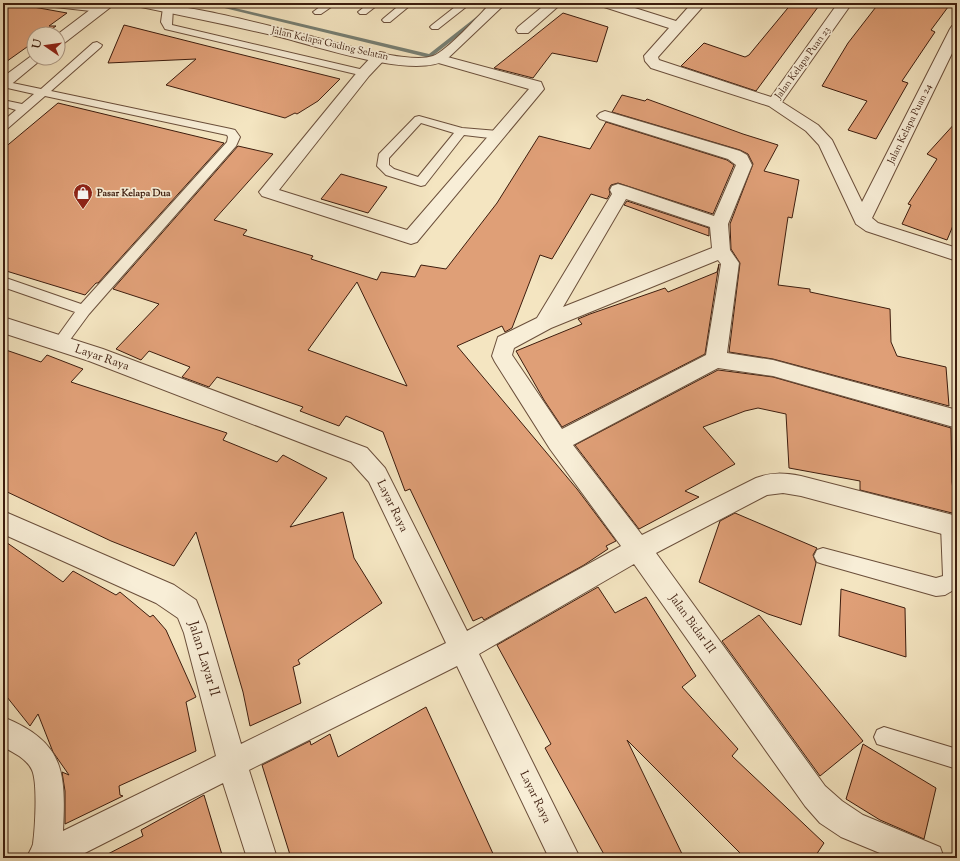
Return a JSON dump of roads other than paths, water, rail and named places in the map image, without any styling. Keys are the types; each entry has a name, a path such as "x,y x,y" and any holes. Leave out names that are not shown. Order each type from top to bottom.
{"street":[{"path":"55,3 104,5"},
{"name":"Jalan Kelapa Gading Selatan","path":"141,3 220,19 380,56 413,62 427,62 440,58"},
{"path":"440,58 499,3"},
{"path":"522,30 555,3"},
{"path":"606,3 678,26"},
{"path":"699,3 651,56 652,61 656,65 774,103 812,128 826,144 862,220 872,227 957,256"},
{"name":"Jalan Kelapa Puan 23","path":"774,103 845,3"},
{"path":"66,35 104,5"},
{"path":"675,9 689,14"},
{"name":"Jalan Kelapa Puan 24","path":"862,220 957,29"},
{"path":"380,56 364,73 268,192 411,238 537,89 536,85 440,58"},
{"path":"3,84 26,66"},
{"path":"605,116 734,155 741,159 744,165 720,224 721,251 730,263 716,360"},
{"path":"544,323 620,191 720,224"},
{"path":"544,323 721,251"},
{"name":"Jalan Bidar III","path":"544,323 505,343 502,356 558,442 638,549 815,796 831,812 852,826 929,858"},
{"name":"Layar Raya","path":"3,325 96,355 359,454 377,475 565,858"},
{"path":"558,442 716,360 773,368 957,419"},
{"path":"3,731 25,744 42,760 50,787 46,857 462,649 638,549 764,485 783,483 801,486 954,526"},
{"name":"Jalan Layar II","path":"3,522 165,594 187,609 197,633 232,764 262,858"}],"lane":[{"path":"318,12 332,3"},
{"path":"363,12 375,3"},
{"path":"387,20 408,3"},
{"path":"435,27 466,3"},
{"path":"168,8 166,22 168,27 174,29 364,73"},
{"path":"3,127 97,45"},
{"path":"3,84 231,132 234,137 232,143 84,310 59,344"},
{"path":"3,103 24,108"},
{"path":"461,131 421,182 390,172 383,166 383,157 419,119 461,131 498,135"},
{"path":"3,282 84,310"},
{"path":"823,556 936,587 945,586 952,580 954,526"},
{"path":"884,737 957,759"}],"waterway":[{"path":"207,3 430,56 497,3"}],"place":[{"name":"Pasar Kelapa Dua","path":"83,210"}]}
